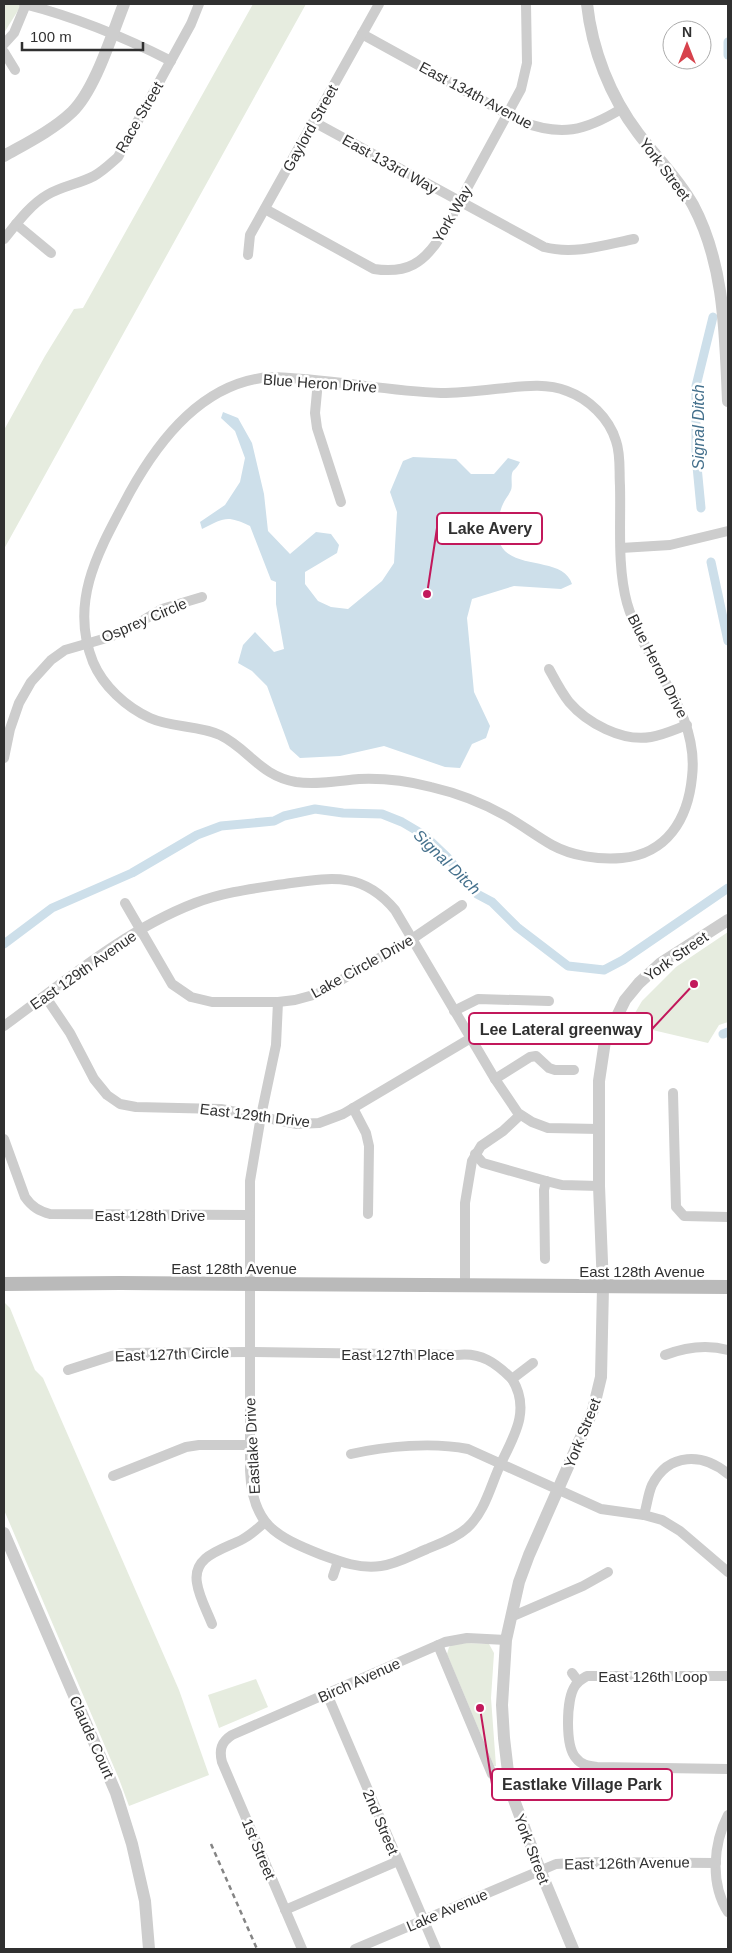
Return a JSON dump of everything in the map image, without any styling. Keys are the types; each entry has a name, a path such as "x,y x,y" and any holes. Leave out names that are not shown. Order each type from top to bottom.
{"main road":[{"name":"East 128th Avenue","path":"4,1284 728,1288"}],"street":[{"path":"4,44 14,33 25,4 112,33 171,61"},
{"path":"4,156 53,126 78,106 93,82 124,4"},
{"name":"Race Street","path":"4,239 16,224 46,195 94,176 113,162 123,149 171,61 191,24 199,4"},
{"name":"Gaylord Street","path":"248,255 250,235 379,4"},
{"name":"York Way","path":"265,209 374,269 390,270 410,266 428,254 460,202 521,89 526,72 528,37 526,4"},
{"name":"York Street","path":"587,4 590,25 602,66 621,108 682,188 693,206 703,230 716,267 720,290 728,401"},
{"name":"East 134th Avenue","path":"362,34 508,114 540,129 563,131 593,123 621,108"},
{"path":"4,52 15,70"},
{"name":"East 133rd Way","path":"314,122 534,243 556,250 586,249 634,239"},
{"path":"16,224 51,253"},
{"name":"Blue Heron Drive","path":"265,377 446,393 537,386 552,387 570,392 599,412 610,427 617,443 621,548 624,589 634,622 678,704 687,725 693,747 694,765 688,801 678,826 654,848 639,855 621,858 588,857 565,852 484,804 429,786 377,779 312,784 274,776 219,735 174,726 152,719 129,706 97,672 86,644 84,602 94,567 106,538 145,465 156,449 209,397 225,388 248,380 265,377"},
{"path":"318,381 315,413 317,428 341,502"},
{"path":"621,548 670,546 728,531"},
{"name":"Osprey Circle","path":"4,758 10,729 19,703 31,682 59,654 130,628 162,609 202,597"},
{"path":"549,669 569,701 578,711 604,728 623,735 652,737 687,725"},
{"name":"East 129th Avenue","path":"4,1026 110,948 187,906 217,895 235,891 339,878 354,881 377,892 394,910 495,1079 511,1105 520,1115 548,1128 599,1130"},
{"name":"Lake Circle Drive","path":"125,903 165,975 176,987 191,997 212,1002 278,1002 317,994 412,939 462,905"},
{"name":"York Street","path":"573,1949 540,1870 510,1789 502,1705 506,1640 519,1582 529,1555 593,1410 599,1389 603,1363 603,1286 599,1081 602,1056 611,1025 625,1000 639,982 654,969 728,920"},
{"name":"East 129th Drive","path":"45,996 70,1033 94,1079 112,1099 120,1104 136,1107 221,1109 297,1124 314,1124 331,1119 353,1108 470,1038"},
{"path":"454,1011 478,999 549,1000"},
{"name":"Eastlake Drive","path":"278,1002 276,1045 251,1173 249,1215 252,1495 265,1522 281,1537 291,1542 338,1561 368,1568 385,1566 460,1534 477,1516 520,1422 518,1389 512,1379"},
{"path":"495,1079 530,1057 536,1056 549,1068 555,1070 574,1070"},
{"path":"673,1093 675,1203 678,1217 728,1217"},
{"path":"353,1108 366,1133 369,1146 368,1214"},
{"path":"465,1286 466,1196 475,1154 481,1146 503,1131 520,1115"},
{"name":"East 128th Drive","path":"4,1140 26,1196 35,1208 50,1214 249,1215"},
{"path":"475,1154 483,1163 546,1181 562,1185 600,1186"},
{"path":"545,1259 544,1190 546,1181"},
{"path":"665,1355 685,1348 718,1348 728,1350"},
{"name":"East 127th Circle","path":"68,1370 120,1353 249,1352"},
{"name":"East 127th Place","path":"249,1352 467,1354 496,1363 512,1379"},
{"path":"512,1379 533,1363"},
{"path":"113,1476 186,1447 199,1445 250,1445"},
{"path":"351,1454 389,1447 456,1447 468,1449 606,1511 644,1515 669,1524 728,1572"},
{"path":"644,1515 651,1487 665,1463 698,1459 715,1464 728,1474"},
{"path":"212,1624 198,1589 196,1577 198,1568 207,1556 246,1538 265,1522"},
{"name":"Claude Court","path":"4,1533 116,1793 132,1844 145,1901 149,1949"},
{"path":"333,1576 338,1561"},
{"path":"511,1616 583,1586 608,1572"},
{"name":"Birch Avenue","path":"221,1748 224,1742 232,1735 438,1645 467,1638 506,1640"},
{"path":"438,1645 492,1774 510,1789"},
{"name":"East 126th Loop","path":"728,1676 598,1675 575,1677 569,1702 569,1742 571,1752 583,1764 597,1767 728,1769"},
{"name":"2nd Street","path":"327,1694 436,1949"},
{"name":"1st Street","path":"221,1748 222,1762 302,1949"},
{"path":"728,1815 720,1834 716,1863 720,1894 728,1912"},
{"path":"286,1910 398,1861"},
{"name":"East 126th Avenue","path":"540,1870 568,1862 716,1863"},
{"name":"Lake Avenue","path":"355,1949 540,1870"}],"shaded area":[{"path":"4,4 22,4 4,33"},
{"path":"253,4 306,4 4,549 4,430 45,356 74,309 83,308"},
{"path":"728,932 728,1022 719,1025 708,1043 644,1028 625,1030 642,1001 676,967"},
{"path":"4,1302 10,1308 35,1370 43,1378 179,1690 209,1775 129,1806 4,1510"},
{"path":"454,1644 489,1644 494,1653 491,1698 496,1766 494,1766 447,1654 449,1647"},
{"path":"256,1679 268,1707 219,1728 208,1695"}],"water":[{"path":"223,412 238,418 252,443 264,494 268,531 290,554 316,532 331,534 339,545 337,553 305,572 305,584 318,601 331,607 348,609 382,581 394,563 397,512 390,492 403,461 413,457 456,459 471,474 494,474 508,458 520,462 512,473 511,490 500,512 498,526 499,542 506,552 517,558 556,568 566,574 572,584 561,589 514,586 472,599 467,618 474,692 490,726 486,738 472,744 460,768 445,767 384,746 340,756 300,758 290,749 267,686 252,671 238,663 243,645 255,632 274,652 284,649 276,604 276,582 271,580 250,526 236,520 226,519 202,529 200,522 225,505 240,482 245,458 235,431 221,418"}],"waterway":[{"name":"Signal Ditch","path":"728,42 728,55"},
{"name":"Signal Ditch","path":"701,508 696,456 696,386 713,317"},
{"name":"Signal Ditch","path":"711,562 728,641"},
{"name":"Signal Ditch","path":"4,944 52,908 132,873 197,835 221,826 274,821 284,816 315,809 343,813 382,814 402,822 424,835 448,858 477,894 492,902 517,927 568,966 604,970 623,960 728,888"},
{"path":"723,1034 728,1032"}],"railway":[{"path":"211,1844 257,1949"}],"place":[{"name":"Lake Avery","path":"427,594"},
{"name":"Lee Lateral greenway","path":"694,984"},
{"name":"Eastlake Village Park","path":"480,1708"}]}
